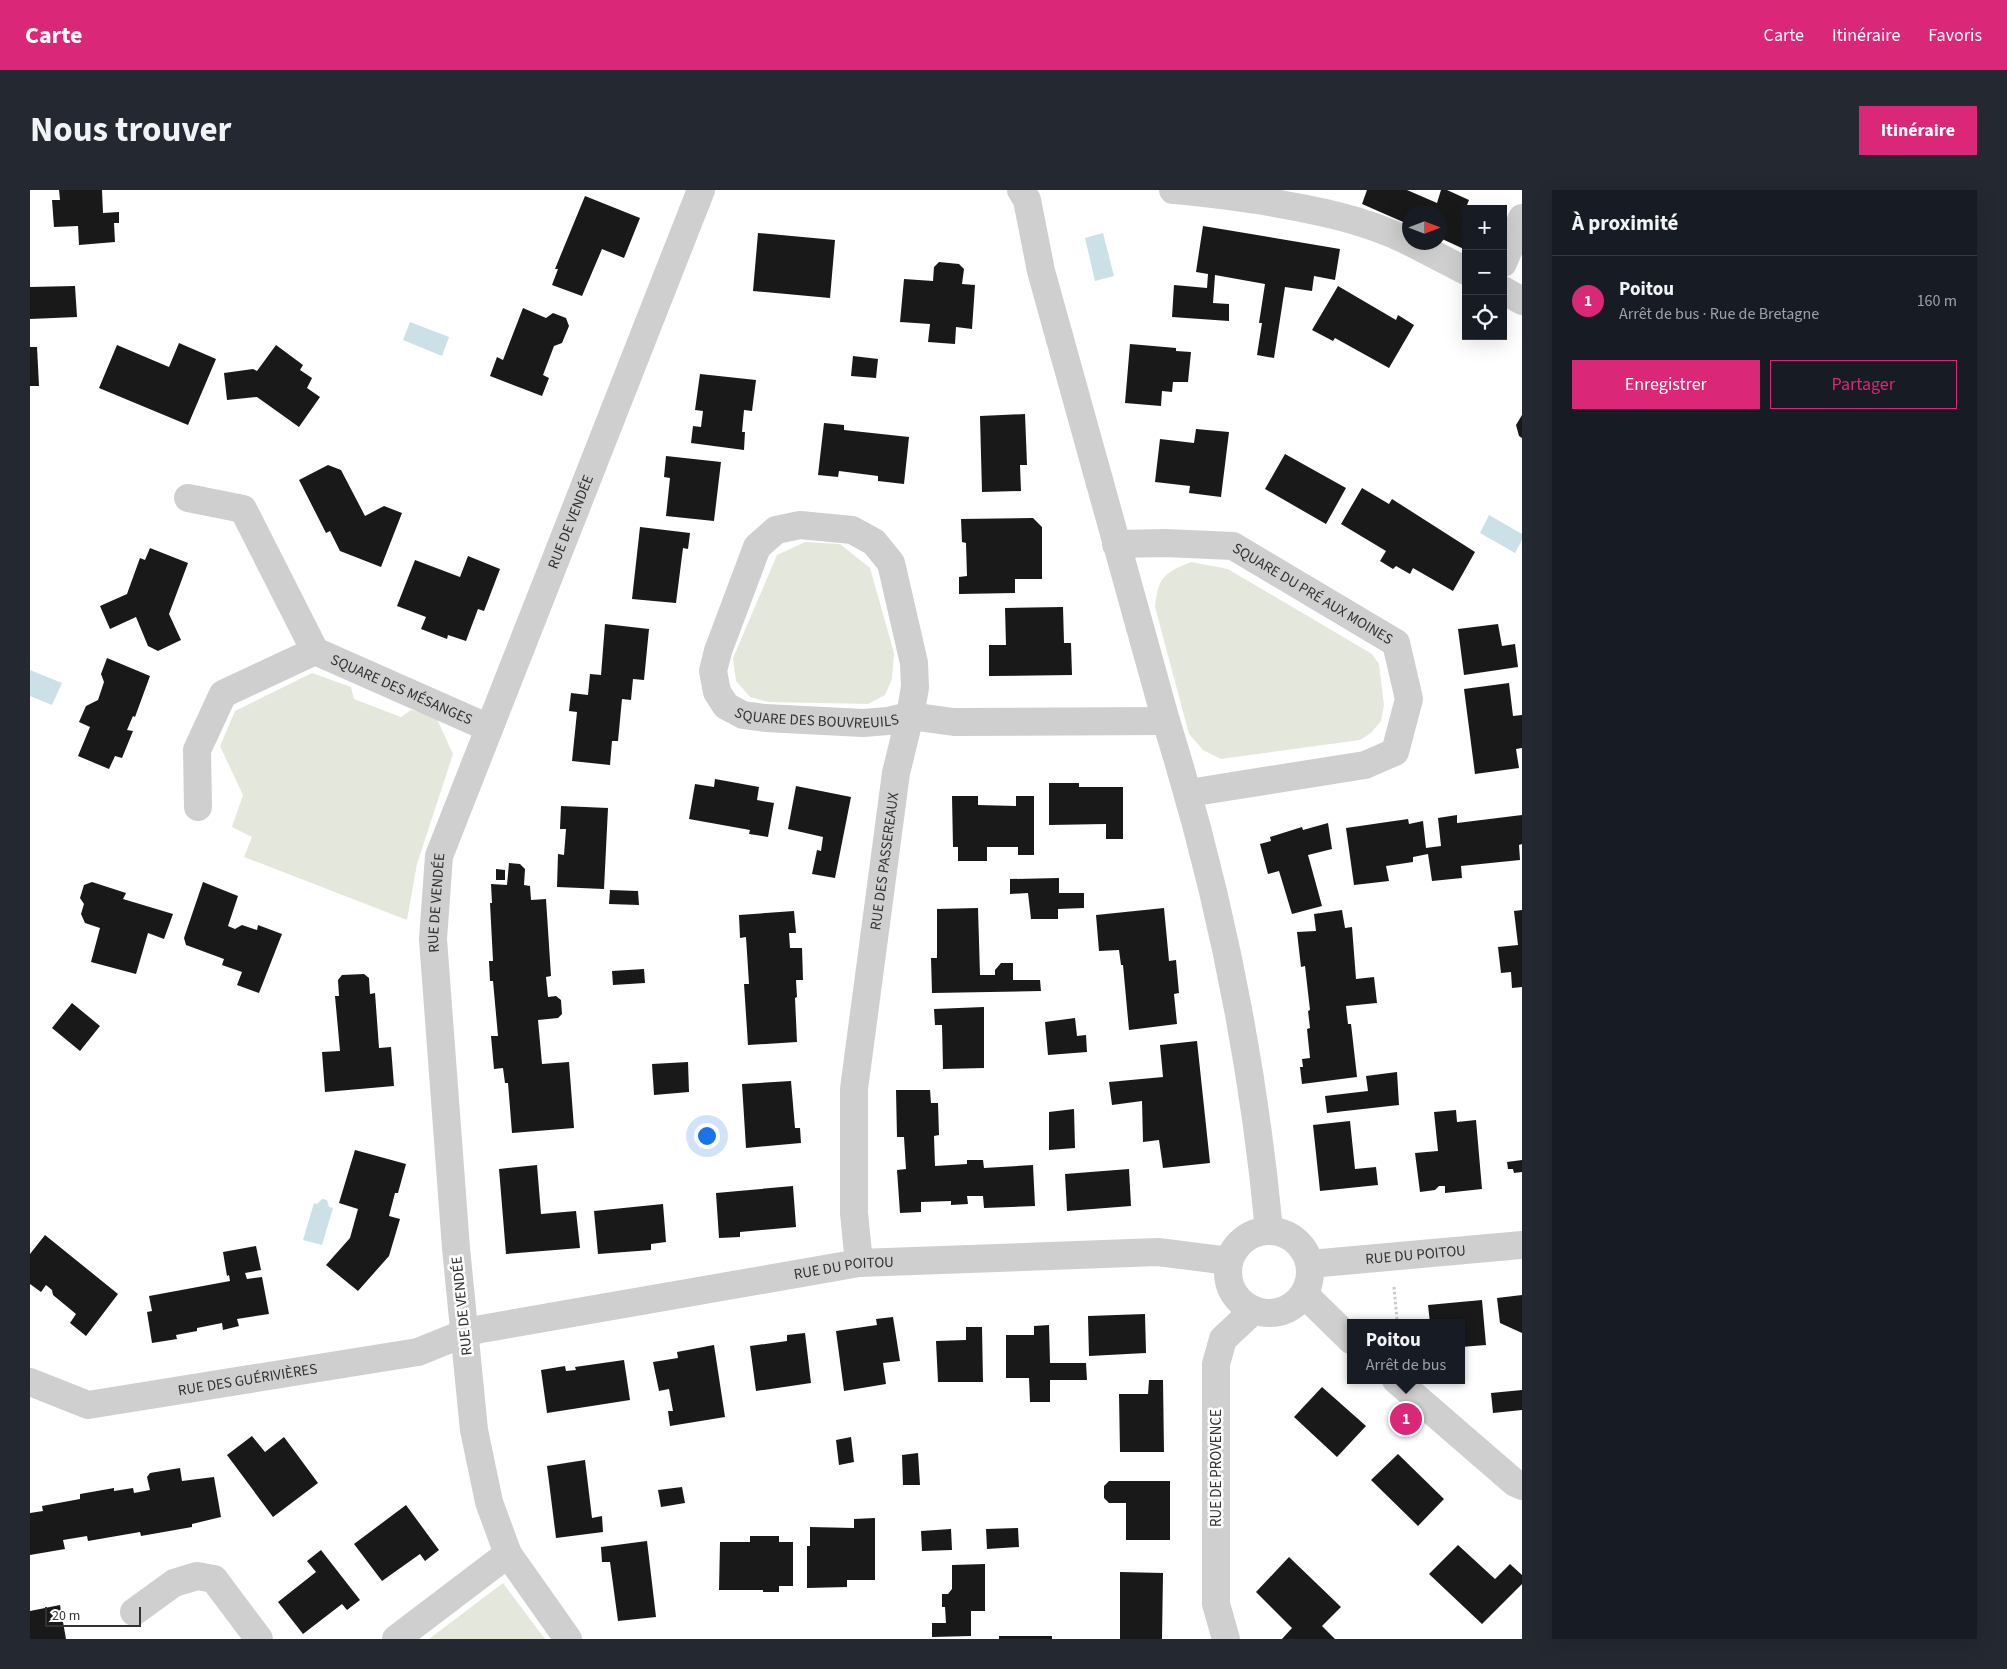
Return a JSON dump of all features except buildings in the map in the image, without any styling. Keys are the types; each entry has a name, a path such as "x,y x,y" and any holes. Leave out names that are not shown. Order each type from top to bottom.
{"street":[{"name":"RUE DE VENDÉE","path":"568,1639 508,1554 489,1502 474,1430 456,1248 433,939 439,856 701,190"},
{"path":"1021,190 1027,200 1041,271 1116,544 1188,793 1218,912 1240,1018 1255,1105 1269,1230"},
{"path":"1173,190 1229,196 1340,216 1390,232 1402,238"},
{"path":"1507,254 1522,218"},
{"path":"1425,250 1462,269"},
{"path":"1507,292 1522,301"},
{"name":"SQUARE DES MÉSANGES","path":"188,498 243,509 315,651 489,728"},
{"name":"SQUARE DES BOUVREUILS","path":"800,525 852,530 874,542 891,563 914,663 915,687 910,716 888,722 863,723 765,718 742,714 726,706 717,692 713,671 718,651 757,547 776,530 800,525"},
{"name":"SQUARE DU PRÉ AUX MOINES","path":"1116,544 1165,543 1233,546 1396,643 1409,699 1394,752 1365,765 1188,793"},
{"name":"SQUARE DES MÉSANGES","path":"198,807 197,750 223,694 315,651"},
{"path":"910,716 954,722 1166,721"},
{"name":"RUE DES PASSEREAUX","path":"859,1263 854,1213 854,1089 896,773 910,716"},
{"path":"1269,1230 1286,1234 1296,1240 1303,1248 1310,1264 1310,1276 1304,1294 1296,1304 1285,1310 1266,1313 1254,1310 1238,1298 1230,1287 1228,1274 1229,1261 1235,1249 1244,1239 1256,1232 1269,1230"},
{"name":"RUE DU POITOU","path":"1310,1264 1522,1245"},
{"name":"RUE DU POITOU","path":"465,1333 859,1263 1158,1252 1229,1261"},
{"path":"1304,1294 1347,1336"},
{"name":"RUE DE PROVENCE","path":"1226,1639 1216,1604 1216,1364 1224,1339 1254,1310"},
{"name":"RUE DES GUÉRIVIÈRES","path":"30,1382 88,1405 418,1352 465,1333"},
{"path":"1401,1384 1520,1488"},
{"path":"396,1639 508,1554"},
{"path":"134,1612 174,1583 196,1576 214,1579 259,1639"}],"path":[{"path":"1391,1257 1397,1319"}],"shaded area":[{"path":"805,542 840,544 870,568 894,653 892,679 885,695 868,704 767,702 750,697 736,681 733,658 777,555"},
{"path":"1191,562 1228,569 1372,654 1379,664 1384,705 1381,721 1371,733 1360,740 1221,759 1203,750 1189,734 1155,607 1160,583 1168,573"},
{"path":"312,673 351,687 354,699 401,717 411,710 436,717 453,754 417,864 407,920 244,857 252,837 232,827 243,795 220,746 235,711"},
{"path":"503,1583 545,1639 429,1639"}],"water":[{"path":"1103,233 1114,276 1095,281 1085,238"},
{"path":"410,322 449,337 442,356 403,340"},
{"path":"1489,515 1522,534 1522,540 1515,553 1480,533"},
{"path":"30,670 62,683 52,705 30,696"},
{"path":"322,1199 327,1200 329,1207 333,1208 322,1245 303,1240 314,1203 317,1204"}],"place":[{"name":"Poitou","path":"1406,1419"}]}
